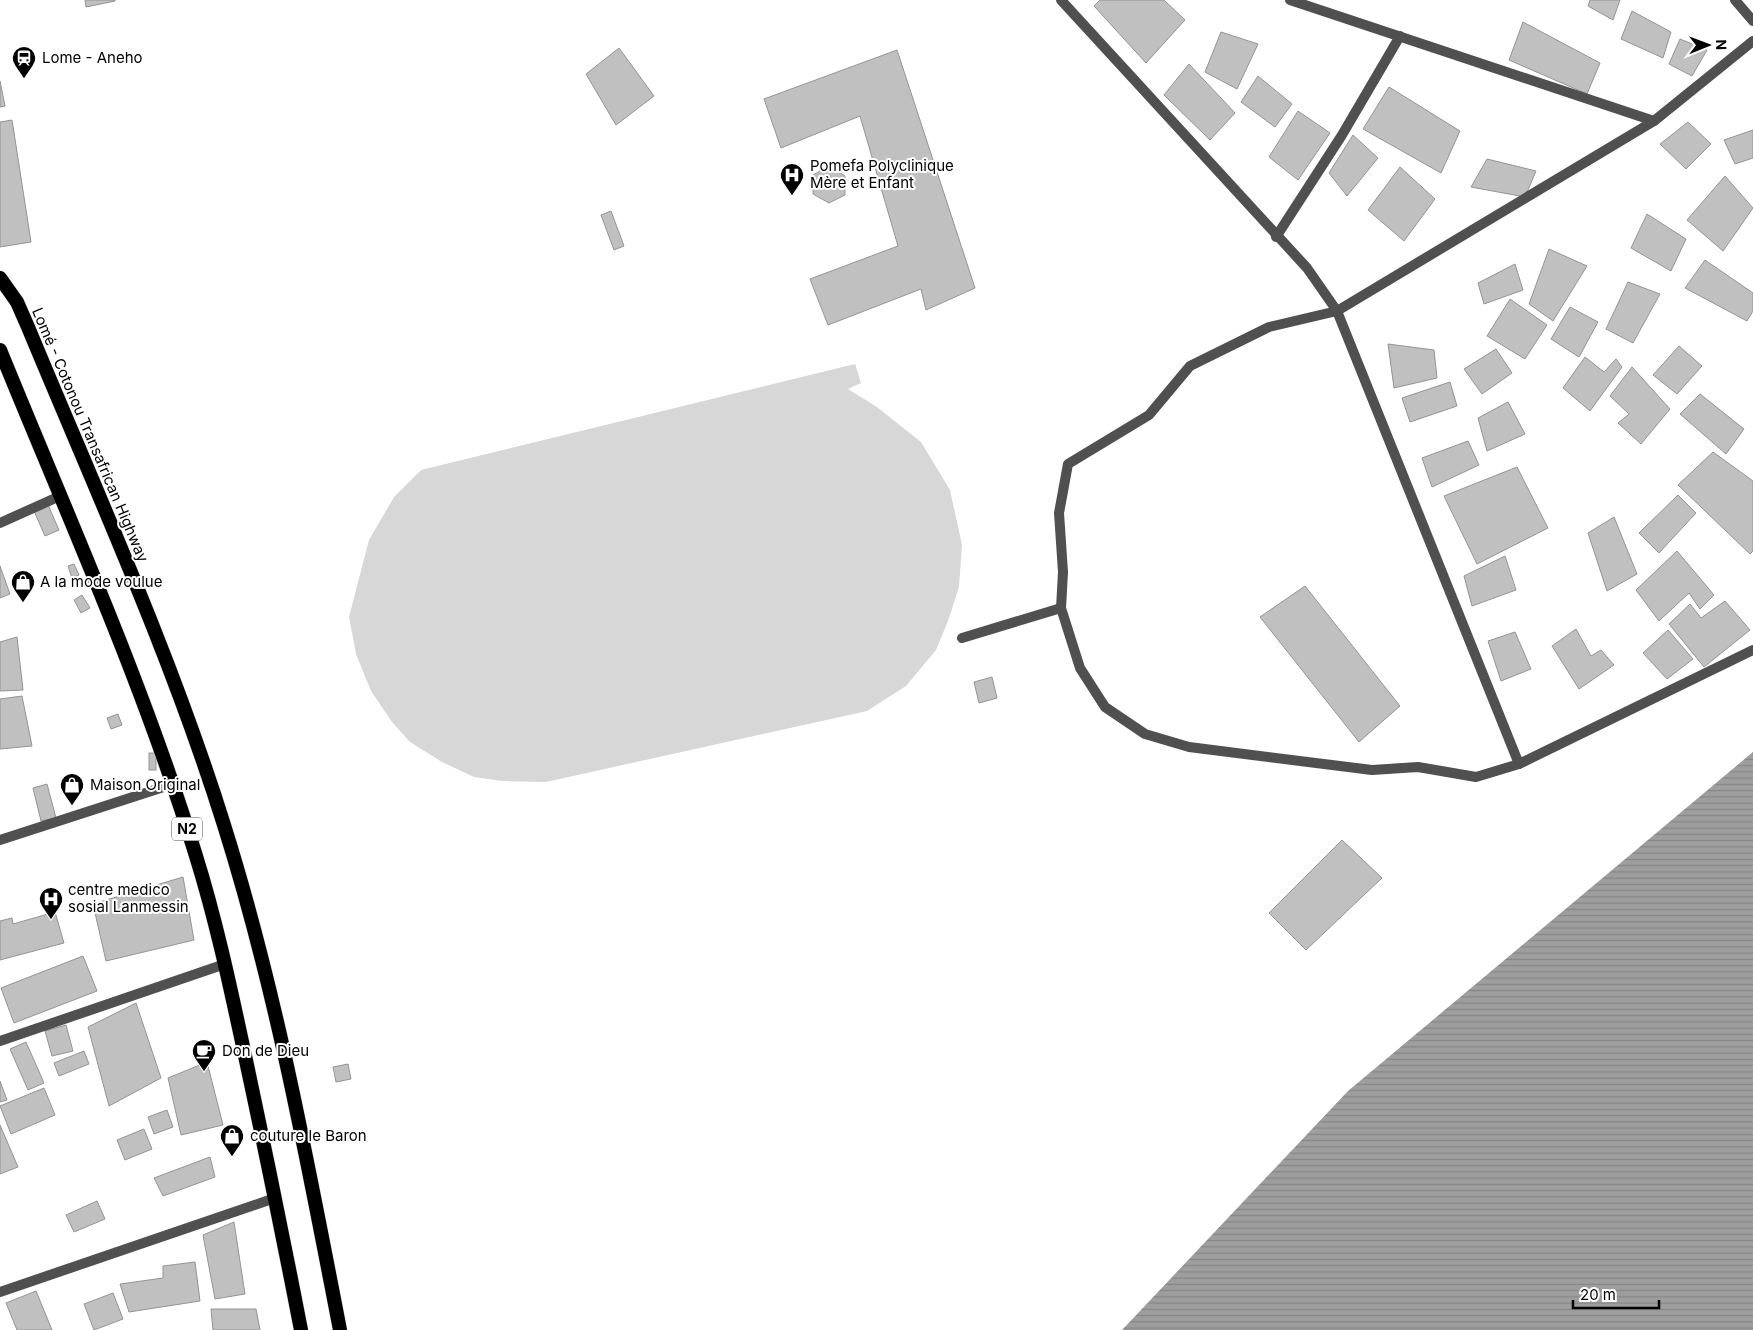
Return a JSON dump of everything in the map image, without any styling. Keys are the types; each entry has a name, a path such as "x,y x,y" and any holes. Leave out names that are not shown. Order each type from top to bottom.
{"highway":[{"name":"Lomé - Cotonou Transafrican Highway","path":"0,278 17,302 28,327 150,620 192,729 224,825 273,998 295,1099 340,1330"},
{"name":"N2","path":"0,350 113,624 173,784 199,866 225,964 301,1330"}],"street":[{"path":"1061,0 1276,237 1307,268 1336,311 1519,764"},
{"path":"1290,0 1654,121"},
{"path":"1735,0 1753,21"},
{"path":"1276,237 1342,135 1400,36"},
{"path":"1753,41 1654,121 1336,311 1268,327 1190,366 1149,415 1068,464 1059,513 1063,572 1061,608 1080,668 1105,706 1145,734 1189,747 1372,770 1418,766 1476,777 1519,764 1753,650"},
{"path":"0,523 60,496"},
{"path":"962,638 1061,608"},
{"path":"0,840 173,784"},
{"path":"0,1042 225,964"},
{"path":"0,1292 275,1198"}],"shaded area":[{"path":"855,364 861,383 848,389 877,407 921,442 950,490 962,545 959,587 948,621 936,650 906,686 867,711 546,782 502,781 474,777 442,762 410,742 392,722 371,691 356,654 349,617 369,540 394,497 421,470"},
{"path":"1753,752 1753,1330 1122,1330 1348,1091"}],"building":[{"path":"85,0 115,0 115,1 86,7"},
{"path":"1100,0 1164,0 1185,20 1146,63 1094,6"},
{"path":"1590,0 1620,0 1613,20 1588,6"},
{"path":"1632,11 1671,32 1663,58 1621,39"},
{"path":"1523,22 1600,63 1587,94 1509,60"},
{"path":"1221,32 1258,44 1237,89 1205,72"},
{"path":"1680,39 1707,50 1692,76 1669,64"},
{"path":"619,48 654,96 616,125 586,74"},
{"path":"897,50 975,288 926,310 921,289 828,325 810,279 898,246 860,116 781,148 764,99"},
{"path":"1189,64 1235,113 1210,140 1164,95"},
{"path":"1258,76 1292,104 1275,127 1241,102"},
{"path":"0,81 5,106 0,107"},
{"path":"1389,87 1460,131 1441,173 1363,129"},
{"path":"1298,111 1330,133 1298,180 1269,157"},
{"path":"12,120 31,242 0,247 0,122"},
{"path":"1688,122 1711,144 1686,169 1660,144"},
{"path":"1753,130 1753,158 1735,164 1724,140"},
{"path":"1353,135 1378,158 1347,196 1329,173"},
{"path":"1487,159 1536,171 1525,197 1471,187"},
{"path":"829,166 845,176 845,195 829,203 813,194 813,175"},
{"path":"1400,167 1435,199 1404,241 1368,210"},
{"path":"1725,176 1753,208 1723,251 1687,220"},
{"path":"611,211 624,246 614,250 601,215"},
{"path":"1647,214 1686,239 1671,271 1631,248"},
{"path":"1549,249 1587,266 1553,321 1529,304"},
{"path":"1705,260 1753,293 1753,311 1747,321 1685,288"},
{"path":"1515,264 1523,290 1484,304 1478,283"},
{"path":"1628,282 1660,294 1633,343 1606,329"},
{"path":"1510,299 1547,325 1525,359 1487,336"},
{"path":"1570,307 1598,322 1579,357 1551,339"},
{"path":"1388,344 1434,350 1437,378 1394,388"},
{"path":"1679,346 1702,366 1677,394 1653,375"},
{"path":"1496,349 1512,373 1482,394 1464,369"},
{"path":"1585,357 1604,372 1616,359 1622,367 1590,411 1563,388"},
{"path":"1632,367 1670,409 1641,444 1618,423 1629,414 1610,396"},
{"path":"1450,382 1457,406 1410,422 1402,398"},
{"path":"1700,394 1744,429 1726,454 1680,414"},
{"path":"1508,402 1525,434 1487,451 1478,418"},
{"path":"1468,441 1479,465 1432,487 1422,458"},
{"path":"1713,452 1753,481 1753,551 1750,554 1678,485"},
{"path":"1517,467 1548,528 1477,564 1444,496"},
{"path":"1678,495 1696,513 1659,553 1639,533"},
{"path":"48,505 59,530 45,536 34,511"},
{"path":"1614,517 1637,574 1607,591 1588,533"},
{"path":"1677,551 1714,595 1700,609 1689,593 1659,621 1636,590"},
{"path":"1505,556 1516,590 1472,606 1464,576"},
{"path":"74,564 79,575 72,578 68,566"},
{"path":"0,566 10,594 0,598"},
{"path":"1305,586 1400,706 1359,742 1260,617"},
{"path":"82,595 90,608 81,613 74,600"},
{"path":"1725,601 1750,630 1704,667 1669,624 1690,604 1701,618"},
{"path":"1576,629 1591,656 1601,650 1614,665 1579,689 1552,646"},
{"path":"1668,630 1693,659 1667,679 1643,653"},
{"path":"1515,632 1531,669 1501,681 1488,641"},
{"path":"17,637 23,690 0,691 0,642"},
{"path":"992,677 997,698 979,703 974,682"},
{"path":"22,696 32,746 0,749 0,699"},
{"path":"118,714 122,725 111,729 107,718"},
{"path":"149,753 156,753 156,770 149,770"},
{"path":"47,784 56,818 41,821 33,788"},
{"path":"1342,840 1382,878 1306,950 1269,913"},
{"path":"183,877 194,940 106,961 93,904"},
{"path":"55,912 64,943 0,960 0,921 12,918 13,924"},
{"path":"83,956 97,991 14,1023 1,988"},
{"path":"136,1003 161,1078 109,1106 88,1027"},
{"path":"66,1025 73,1051 52,1056 45,1031"},
{"path":"26,1042 44,1083 28,1090 10,1049"},
{"path":"84,1051 89,1064 59,1076 54,1063"},
{"path":"207,1062 223,1125 181,1135 168,1078"},
{"path":"348,1064 351,1079 336,1082 333,1067"},
{"path":"0,1081 7,1100 0,1102"},
{"path":"44,1088 55,1115 11,1134 0,1106"},
{"path":"167,1110 173,1127 154,1134 148,1117"},
{"path":"0,1125 18,1167 0,1174"},
{"path":"144,1129 152,1149 125,1160 117,1140"},
{"path":"210,1157 215,1177 163,1196 154,1178"},
{"path":"97,1201 105,1219 74,1232 66,1215"},
{"path":"234,1222 245,1294 215,1299 203,1235"},
{"path":"195,1262 200,1301 129,1312 120,1284 163,1278 163,1266"},
{"path":"36,1291 52,1330 17,1330 6,1303"},
{"path":"113,1293 123,1319 94,1330 84,1304"},
{"path":"211,1309 256,1309 260,1330 213,1330"}],"place":[{"name":"Lome - Aneho","path":"24,79"},
{"name":"Pomefa Polyclinique Mère et Enfant","path":"792,196"},
{"name":"A la mode voulue","path":"23,603"},
{"name":"Maison Original","path":"72,806"},
{"name":"centre medico sosial Lanmessin","path":"51,920"},
{"name":"Don de Dieu","path":"204,1072"},
{"name":"couture le Baron","path":"232,1157"}]}
